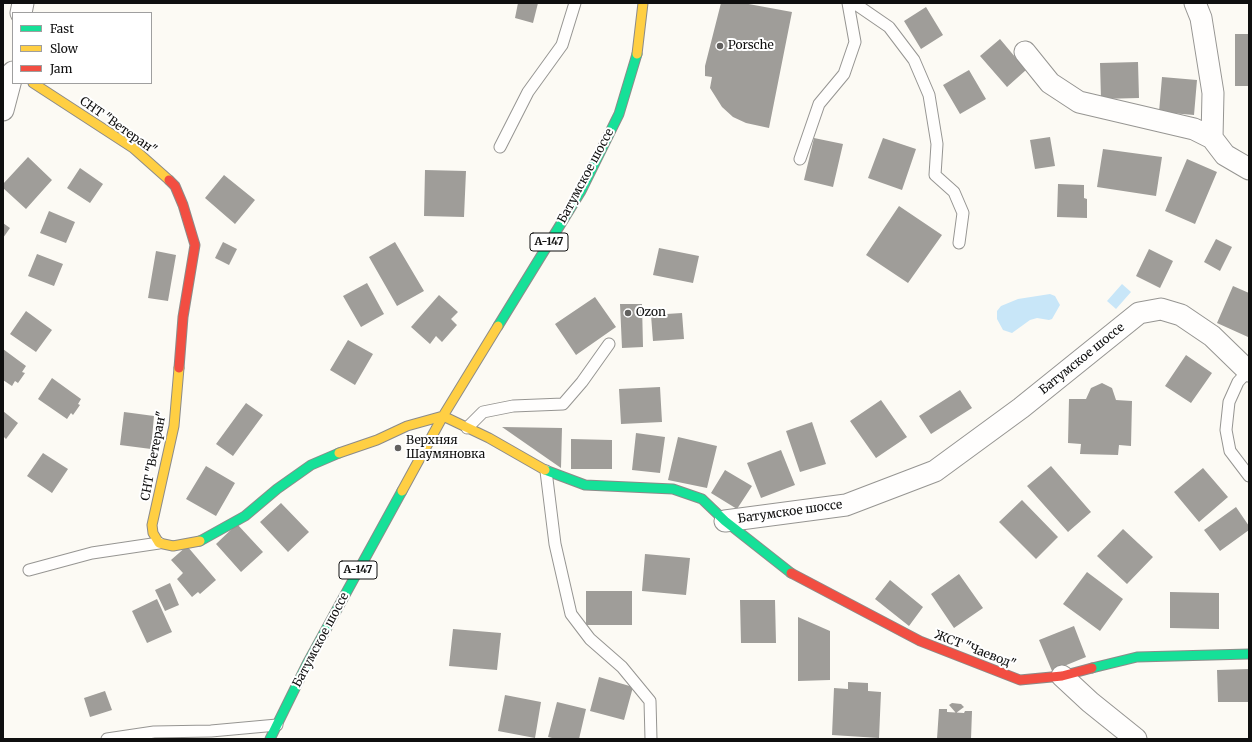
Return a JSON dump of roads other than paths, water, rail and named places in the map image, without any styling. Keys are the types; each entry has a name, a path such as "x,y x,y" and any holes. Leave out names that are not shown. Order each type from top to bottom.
{"main road":[{"name":"Батумское шоссе","path":"270,739 311,657 443,416 581,190 619,114 636,59 643,3"},
{"name":"СНТ \"Ветеран\"","path":"35,84 133,148 175,186 183,205 195,245 184,317 174,426 152,524 153,533 159,543"},
{"name":"Батумское шоссе","path":"443,416 489,438 546,471 585,484 673,489 702,499 725,521"},
{"path":"159,543 173,546 201,541 245,516 311,465 330,456 377,440 407,426 443,416"},
{"name":"ЖСТ \"Чаевод\"","path":"725,521 787,571 920,641 1020,680 1062,676 1137,657 1249,654"}],"street":[{"path":"1195,3 1201,18 1213,93 1212,138"},
{"path":"1025,52 1050,83 1078,102 1194,129 1212,138 1225,155 1249,169"},
{"path":"3,110 12,76"},
{"name":"Батумское шоссе","path":"725,521 846,505 935,471 1021,408 1139,313 1161,309 1181,315 1212,336 1248,371"},
{"path":"1062,676 1136,739"}],"lane":[{"path":"500,147 528,92 562,45 575,3"},
{"path":"800,159 819,104 844,74 854,42 848,3"},
{"path":"854,3 889,27 914,60 928,95 937,144 935,175 954,192 963,213 959,243"},
{"path":"468,428 483,412 513,406 563,404 582,382 609,344"},
{"path":"1248,371 1238,382 1229,402 1226,430 1230,451 1249,476"},
{"path":"546,471 555,544 571,614 590,639 622,667 650,701 651,739"},
{"path":"29,570 92,553 159,543"},
{"path":"107,739 154,732 211,731 277,725"}],"water":[{"path":"1122,284 1131,292 1116,309 1107,301"},
{"path":"1050,294 1055,296 1060,305 1052,319 1037,318 1030,320 1012,333 1003,330 997,319 997,311 1001,306 1018,299"}],"place":[{"name":"Porsche","path":"720,46"},
{"name":"Ozon","path":"628,313"},
{"name":"Верхняя Шаумяновка","path":"398,448"}]}
